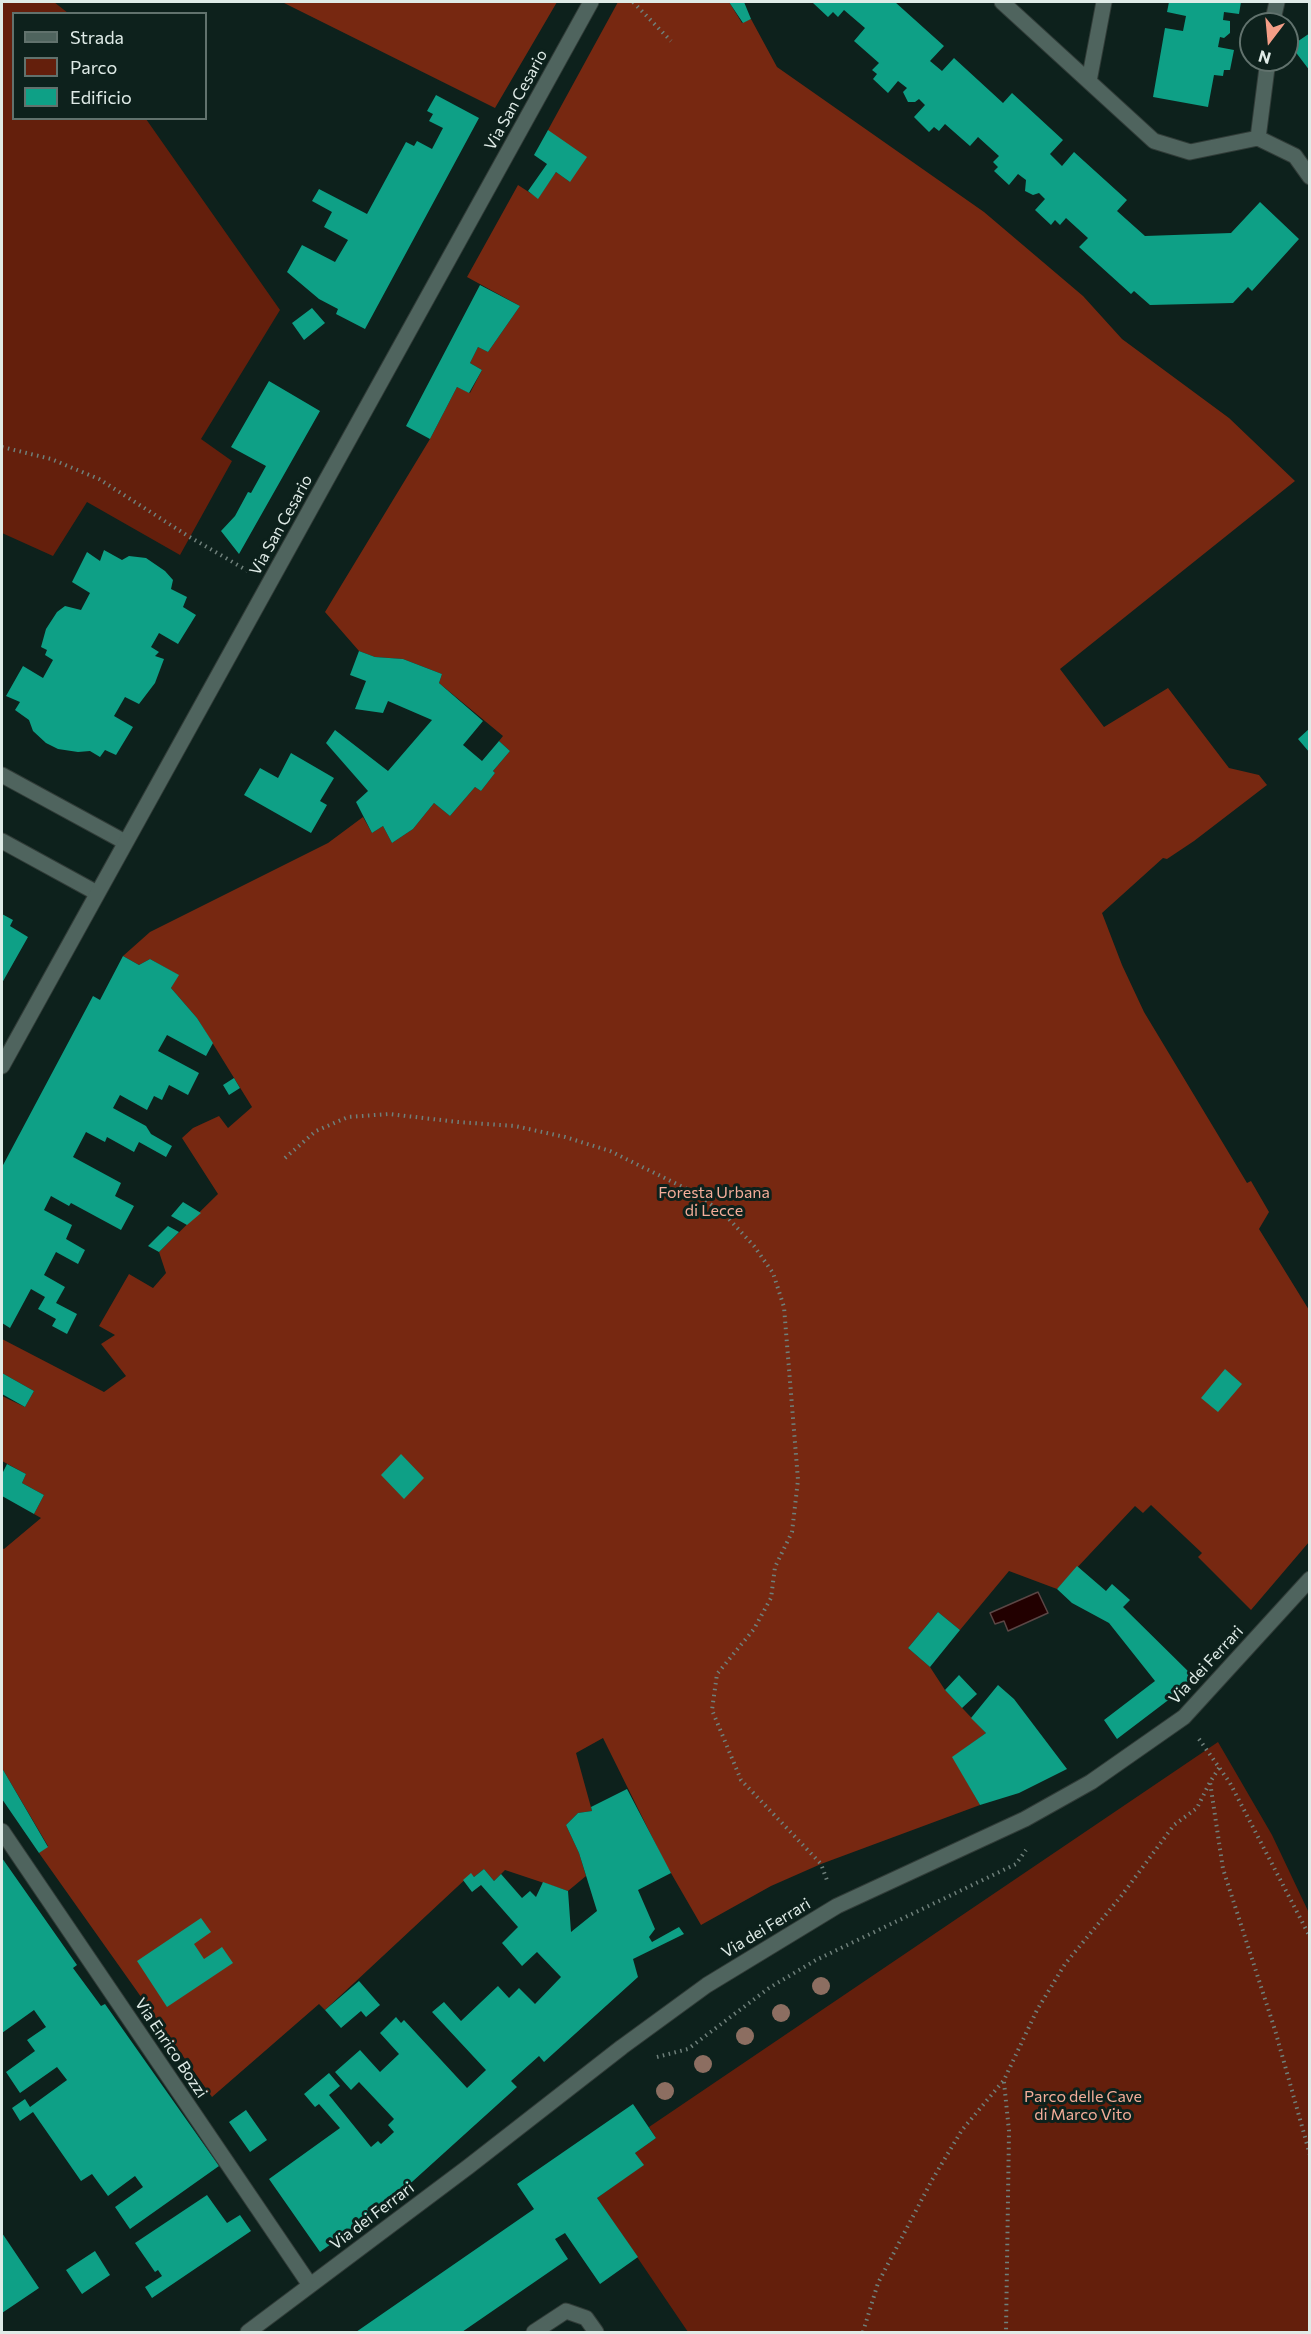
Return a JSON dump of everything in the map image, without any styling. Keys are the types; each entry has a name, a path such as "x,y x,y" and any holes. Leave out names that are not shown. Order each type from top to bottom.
{"street":[{"name":"Via San Cesario","path":"2,1066 591,2"},
{"path":"1002,2 1154,141 1190,152 1258,138 1294,156 1310,177"},
{"path":"1089,81 1104,2"},
{"path":"1258,138 1266,72"},
{"path":"2,775 125,842"},
{"path":"2,841 97,893"},
{"name":"Via dei Ferrari","path":"256,2330 310,2285 468,2167 622,2047 698,1992 837,1906 1024,1819 1082,1788 1184,1717 1310,1579"},
{"name":"Via Enrico Bozzi","path":"2,1831 310,2285"},
{"path":"534,2332 566,2311 586,2318 596,2332"}],"path":[{"path":"633,2 671,41"},
{"path":"2,447 51,459 99,479 269,584"},
{"path":"285,1158 316,1131 348,1117 389,1114 515,1126 565,1137 610,1151 699,1194 729,1219 754,1246 773,1273 784,1307 798,1480 792,1532 775,1567 771,1598 754,1629 717,1674 712,1710 741,1780 821,1864 837,1906"},
{"path":"1184,1717 1230,1784 1310,1937"},
{"path":"862,2332 878,2283 932,2180 962,2130 1004,2080 1037,2010 1065,1964 1122,1895 1174,1826 1197,1808 1219,1768"},
{"path":"1210,1782 1222,1869 1275,2030 1310,2155"},
{"path":"652,2058 688,2049 769,1988 816,1960 1016,1864 1031,1841"},
{"path":"1004,2080 1009,2131 1006,2332"}],"green space":[{"path":"2,2 54,2 67,12 12,12 12,120 147,120 280,310 201,439 232,461 180,555 87,502 53,556 2,533"},
{"path":"282,2 557,2 495,108"},
{"name":"Foresta Urbana di Lecce","path":"618,2 729,2 742,23 751,19 777,67 984,212 1083,296 1122,339 1229,418 1295,481 1060,669 1104,727 1168,688 1229,768 1259,775 1267,785 1194,841 1167,859 1163,858 1102,913 1122,965 1144,1012 1247,1183 1251,1181 1269,1212 1259,1229 1309,1310 1309,1542 1251,1610 1198,1557 1202,1553 1151,1505 1143,1513 1135,1506 1057,1589 1009,1571 960,1630 938,1612 908,1648 930,1667 945,1690 986,1733 953,1757 980,1805 821,1864 771,1886 701,1925 664,1861 603,1738 576,1753 592,1811 578,1813 566,1825 579,1853 586,1876 568,1891 505,1870 494,1881 484,1869 474,1877 471,1874 325,2010 319,2004 212,2097 39,1853 48,1846 2,1768 2,1548 4,1549 41,1518 34,1514 44,1495 22,1483 26,1474 2,1461 2,1396 25,1407 34,1391 2,1373 2,1339 104,1392 126,1376 101,1344 115,1335 99,1326 129,1274 153,1288 166,1273 159,1252 218,1194 182,1138 193,1128 219,1116 228,1128 252,1107 197,1018 171,988 178,975 150,959 139,965 123,956 150,932 328,843 363,817 372,833 383,826 392,843 413,829 434,803 450,816 475,787 481,791 495,773 493,771 510,751 499,741 503,736 439,683 442,674 403,659 375,657 359,651 325,612 430,439 457,387 470,393 482,370 470,363 478,347 488,352 520,306 467,277 518,185 538,198 556,172 570,182 548,130"},
{"name":"Parco delle Cave di Marco Vito","path":"1218,1742 1272,1835 1309,1913 1309,2332 688,2332 597,2198 643,2165 635,2153 656,2138 649,2127"}],"shaded area":[{"path":"1038,1592 1048,1613 1008,1631 1004,1621 995,1624 990,1613"}],"building":[{"path":"729,2 744,2 751,19 743,23"},
{"path":"814,2 895,2 944,46 930,61 942,71 954,58 1003,103 1012,93 1063,140 1050,154 1062,166 1074,152 1127,200 1117,211 1145,236 1231,233 1260,202 1299,239 1252,291 1248,287 1233,303 1150,305 1134,291 1131,294 1079,247 1088,238 1066,218 1060,225 1055,220 1051,225 1035,210 1045,199 1039,193 1033,195 1025,191 1026,180 1018,174 1009,185 994,171 998,167 993,162 999,156 978,137 970,146 945,124 939,131 934,127 929,132 914,117 925,105 919,99 915,102 908,102 903,92 907,88 898,81 888,93 873,79 877,74 872,70 879,63 854,41 865,28 844,10 838,17 833,12 828,17"},
{"path":"1169,2 1241,2 1239,14 1224,12 1223,20 1230,21 1230,33 1224,38 1220,37 1218,47 1234,50 1230,70 1224,70 1223,76 1214,75 1208,107 1153,97 1165,28 1183,31 1186,16 1167,12"},
{"path":"1310,33 1310,71 1299,57 1299,41"},
{"path":"436,95 479,118 365,329 336,314 338,309 319,299 287,272 302,245 335,262 348,240 324,227 332,212 312,201 319,189 367,214 406,142 414,146 417,141 432,149 443,128 429,121 433,114 427,111"},
{"path":"548,130 587,157 570,182 556,172 538,199 528,191 547,164 534,155"},
{"path":"480,285 520,306 488,352 478,347 470,363 482,370 469,393 457,387 430,439 406,426"},
{"path":"312,308 325,323 304,340 292,323"},
{"path":"269,381 320,411 239,554 221,531 235,516 248,492 251,493 266,466 231,447"},
{"path":"104,550 122,560 129,556 146,558 165,571 173,580 171,589 187,597 183,607 196,615 178,644 159,633 151,647 159,652 155,656 164,659 155,683 139,704 125,697 114,716 133,727 116,755 105,750 100,757 90,751 58,749 46,743 33,731 29,720 15,710 20,702 6,696 23,666 43,678 53,660 45,655 47,650 41,647 46,629 57,612 65,606 81,610 90,593 72,582 87,552 100,561"},
{"path":"359,651 375,657 403,659 442,674 439,683 483,721 463,745 482,761 499,741 510,751 493,771 495,773 481,791 475,787 450,816 434,803 413,829 392,843 383,826 372,833 356,802 368,791 326,743 335,730 388,771 432,720 388,701 383,713 355,709 366,681 350,675"},
{"path":"1310,728 1310,753 1298,739"},
{"path":"291,753 334,778 320,801 327,805 311,833 244,795 260,768 278,778"},
{"path":"2,914 13,920 10,926 28,937 2,983"},
{"path":"123,956 139,965 150,959 179,975 171,988 197,1018 213,1043 206,1056 167,1035 158,1051 199,1073 188,1095 169,1085 162,1100 154,1096 147,1110 120,1095 113,1108 146,1126 151,1134 172,1146 166,1157 139,1142 134,1152 107,1137 105,1142 86,1132 73,1157 121,1183 115,1196 134,1206 121,1230 71,1203 69,1206 51,1196 44,1210 72,1225 66,1239 85,1250 78,1264 56,1252 44,1275 65,1287 56,1303 77,1314 67,1334 52,1326 56,1319 38,1309 45,1297 31,1289 10,1328 2,1323 2,1167 93,996 100,1000"},
{"path":"234,1078 240,1088 229,1095 223,1085"},
{"path":"183,1202 201,1213 187,1225 171,1216"},
{"path":"168,1226 179,1232 159,1252 148,1246"},
{"path":"1225,1369 1242,1384 1218,1412 1201,1398"},
{"path":"2,1373 34,1391 25,1407 2,1394"},
{"path":"401,1454 424,1478 404,1499 381,1475"},
{"path":"7,1464 26,1474 22,1483 44,1495 34,1514 2,1496 2,1474"},
{"path":"1077,1566 1106,1591 1112,1584 1130,1600 1123,1607 1196,1679 1117,1739 1104,1720 1155,1681 1109,1623 1072,1603 1057,1589"},
{"path":"938,1612 960,1630 930,1667 908,1648"},
{"path":"959,1675 977,1694 962,1708 945,1690"},
{"path":"998,1685 1014,1699 1067,1769 1019,1793 980,1805 952,1757 986,1733 971,1718"},
{"path":"2,1768 48,1847 39,1853 2,1799"},
{"path":"627,1789 671,1873 638,1890 655,1929 649,1937 652,1942 679,1927 684,1934 633,1959 638,1977 544,2062 539,2056 511,2081 517,2087 392,2200 320,2252 269,2179 340,2128 319,2104 315,2107 304,2094 329,2073 340,2086 329,2095 371,2147 378,2141 381,2144 394,2132 388,2125 394,2119 359,2082 351,2090 335,2072 360,2050 380,2072 399,2054 380,2033 396,2017 401,2023 404,2020 467,2088 486,2070 432,2012 444,2002 461,2021 498,1986 509,1998 519,1988 535,2004 561,1977 537,1952 522,1966 502,1943 518,1927 481,1885 472,1892 463,1880 471,1873 474,1877 484,1869 494,1881 501,1874 522,1898 530,1891 536,1897 543,1882 568,1891 571,1932 597,1911 579,1853 566,1825 578,1813 592,1811 591,1807"},
{"path":"2,1858 77,1965 73,1968 101,2006 105,2004 219,2166 130,2229 115,2207 143,2187 135,2176 108,2196 92,2174 81,2181 33,2112 20,2121 12,2108 25,2099 30,2107 67,2080 57,2067 20,2093 6,2072 35,2051 27,2040 46,2027 34,2010 2,2033"},
{"path":"201,1918 211,1932 194,1944 204,1959 222,1947 233,1963 167,2007 137,1961"},
{"path":"359,1981 380,2005 366,2017 361,2011 341,2028 325,2010"},
{"path":"633,2104 656,2138 635,2153 644,2165 597,2198 638,2257 600,2284 565,2233 555,2239 568,2259 462,2332 356,2332 534,2209 517,2184"},
{"path":"246,2110 267,2140 250,2152 229,2122"},
{"path":"207,2195 227,2223 240,2215 251,2231 152,2298 145,2287 162,2276 158,2270 155,2272 135,2243"},
{"path":"2,2233 39,2288 2,2313"},
{"path":"95,2251 110,2275 82,2294 66,2270"}]}
